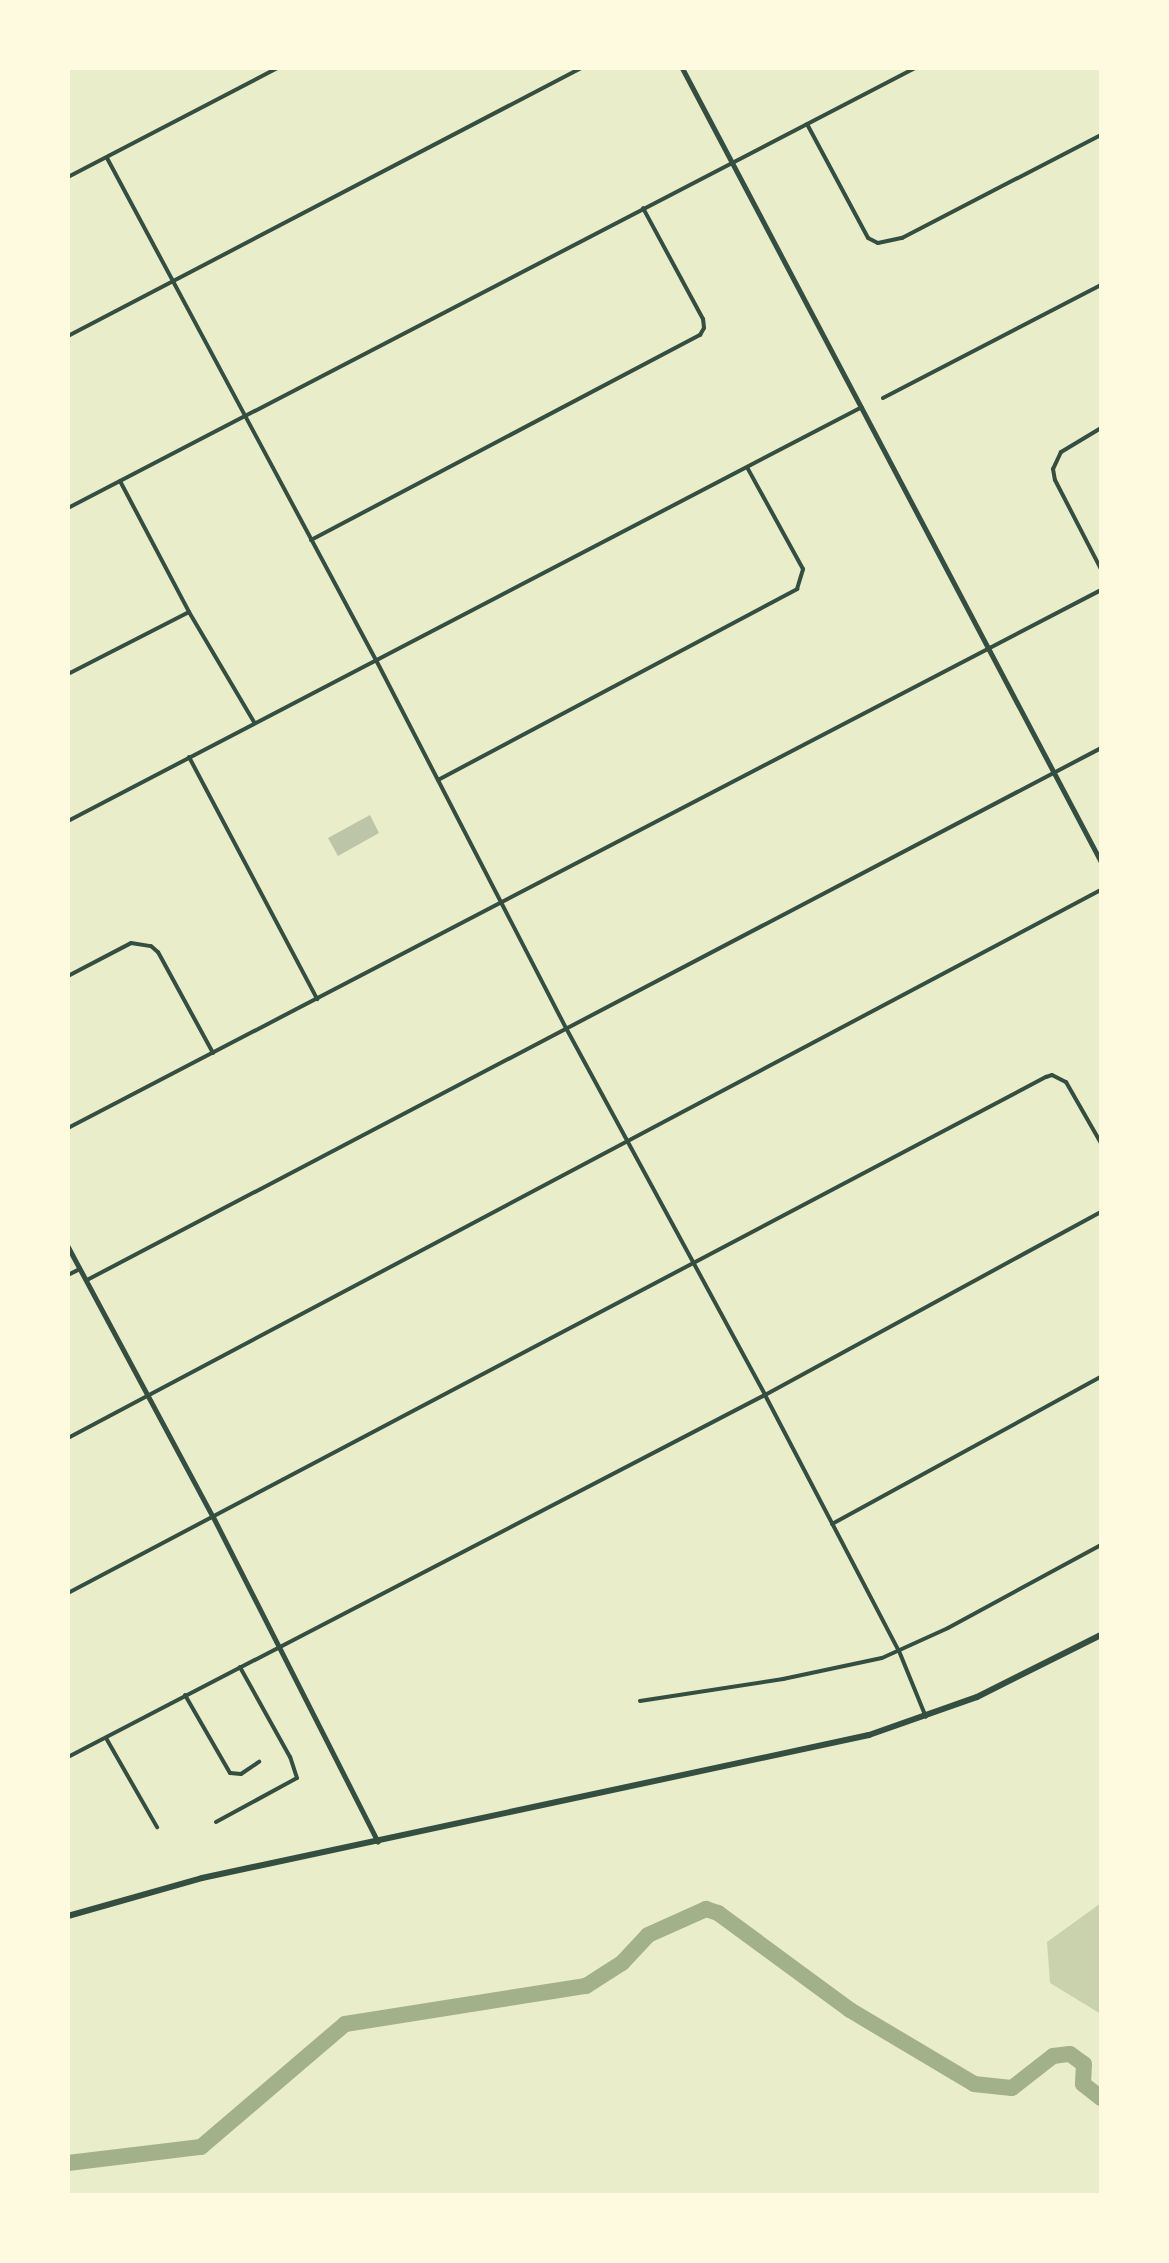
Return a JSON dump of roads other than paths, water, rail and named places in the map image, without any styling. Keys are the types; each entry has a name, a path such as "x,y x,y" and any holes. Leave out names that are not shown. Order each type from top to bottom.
{"main road":[{"path":"68,1916 153,1889 798,1752 926,1717 977,1697 1101,1635"}],"street":[{"path":"68,177 277,68"},
{"path":"68,336 581,68"},
{"path":"682,68 1101,862"},
{"path":"68,508 915,68"},
{"path":"807,124 868,238 878,243 902,238 1101,135"},
{"path":"107,158 376,660 566,1028 765,1395 899,1651 926,1717"},
{"path":"311,540 700,335 704,328 703,319 643,208"},
{"path":"883,398 1101,285"},
{"path":"68,821 862,407"},
{"path":"1101,428 1061,452 1053,469 1055,480 1101,569"},
{"path":"438,780 797,589 803,569 747,467"},
{"path":"120,481 189,612 254,722"},
{"path":"68,1128 1101,590"},
{"path":"68,674 189,612"},
{"path":"87,1280 1101,748"},
{"path":"189,757 317,999"},
{"path":"68,1438 1101,890"},
{"path":"68,976 131,943 151,946 158,952 213,1053"},
{"path":"68,1593 1052,1075 1066,1082 1101,1143"},
{"path":"68,1757 765,1395 1101,1212"},
{"path":"68,1247 213,1517 378,1842"},
{"path":"68,1275 80,1269"},
{"path":"832,1524 1101,1377"},
{"path":"640,1701 869,1662 899,1651 1101,1545"},
{"path":"216,1822 297,1778 290,1757 240,1667"},
{"path":"185,1695 230,1773 241,1774 259,1762"},
{"path":"106,1738 157,1827"}],"waterway":[{"path":"68,2163 201,2147 345,2024 586,1986 622,1963 648,1935 706,1909 718,1913 850,2010 974,2084 1012,2088 1053,2056 1070,2054 1084,2064 1083,2084 1101,2098"}]}
